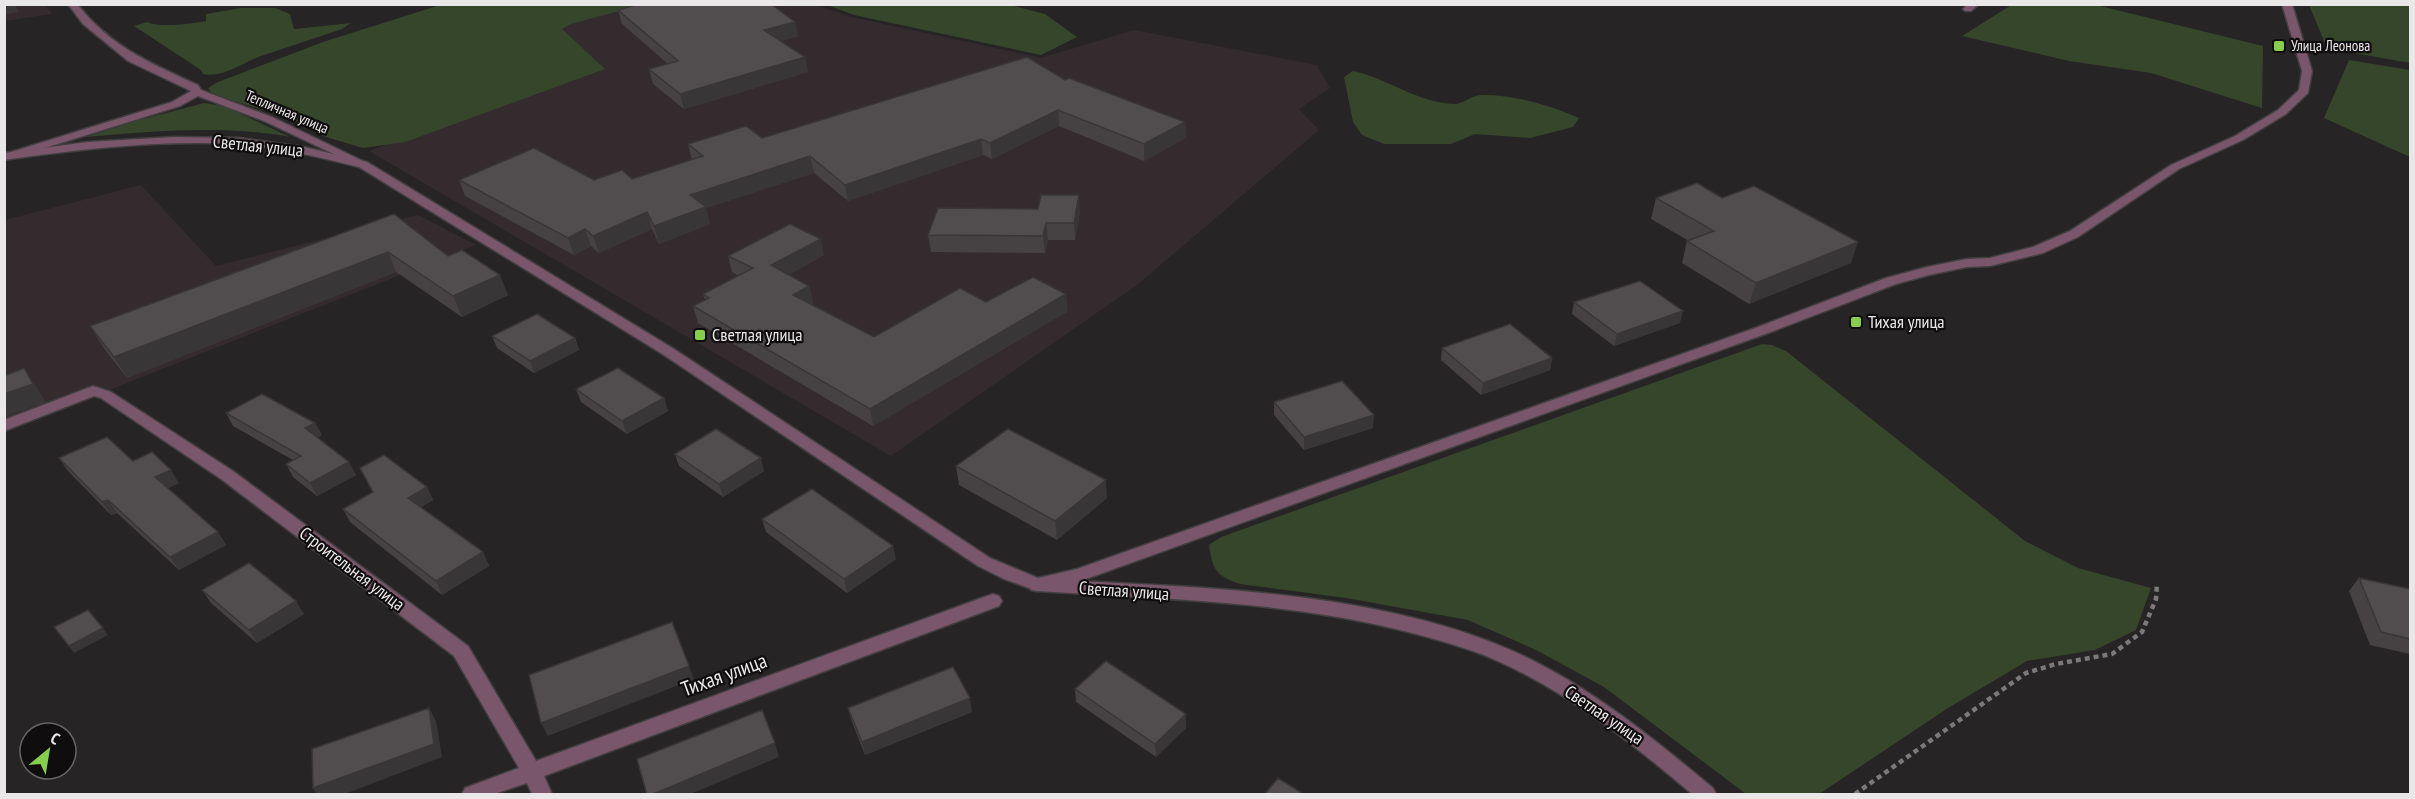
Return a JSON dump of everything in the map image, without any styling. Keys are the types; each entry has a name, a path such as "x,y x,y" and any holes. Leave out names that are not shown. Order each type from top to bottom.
{"street":[{"name":"Тепличная улица","path":"72,4 86,22 132,59 194,87 197,92 268,119 363,164"},
{"path":"1037,585 1080,575 1763,330 1891,281 1967,263 1990,262 2038,250 2074,234 2175,167 2239,138 2282,112 2304,91 2307,71 2287,4"},
{"path":"10,155 176,104 197,92"},
{"name":"Светлая улица","path":"10,155 124,141 239,141 304,150 363,164 669,352 984,562 1010,575 1037,585 1251,600 1379,617 1443,633 1507,657 1585,699 1644,741 1706,795"},
{"name":"Строительная улица","path":"4,426 93,391 106,395 227,474 461,651 532,772 542,795"},
{"name":"Тихая улица","path":"472,795 993,601"}],"path":[{"path":"1855,795 2026,673 2056,664 2112,654 2142,632 2156,599 2157,584"}],"shaded area":[{"path":"5,5 46,5 52,14 5,21"},
{"path":"642,5 816,5 851,17 1041,58 1134,30 1317,65 1330,88 1299,109 1319,130 1137,285 891,456 369,151 594,69 551,27"},
{"path":"141,185 216,266 418,215 476,245 5,431 5,220"}],"green space":[{"path":"2013,4 2096,5 2263,46 2262,108 2151,73 2069,61 1962,36"},
{"path":"440,5 641,5 571,24 562,29 605,69 405,142 363,148 326,137 286,117 212,94 208,88 218,82 323,42"},
{"path":"827,5 1010,5 1045,14 1077,37 1041,55 854,15"},
{"path":"2309,5 2410,5 2410,63 2327,48"},
{"path":"241,8 275,8 290,14 294,29 351,23 342,29 261,56 226,72 211,75 203,74 201,70 134,26 147,22 167,25 206,21 206,14"},
{"path":"2349,60 2410,70 2410,157 2324,118"},
{"path":"1353,71 1441,103 1457,104 1480,95 1505,96 1543,105 1579,118 1573,127 1530,138 1475,134 1451,144 1384,144 1362,135 1353,122 1344,77"},
{"path":"204,103 224,106 290,137 215,130 162,131 86,137 136,121"},
{"path":"1762,344 1772,345 1786,351 2025,541 2078,568 2151,588 2136,630 2095,650 2027,661 1948,708 1819,794 1746,794 1604,687 1536,650 1468,620 1346,598 1240,584 1221,575 1212,561 1209,545 1221,537"}],"building":[{"path":"639,4 771,4 795,22 764,30 805,57 680,94 649,69 678,61 618,10"},
{"path":"1027,57 1065,80 1069,78 1185,122 1144,144 1058,110 990,143 981,139 845,185 810,156 690,195 706,207 654,226 647,212 593,236 585,229 568,238 459,180 534,148 594,180 622,170 632,179 703,156 688,144 746,126 762,138"},
{"path":"1697,183 1722,198 1754,186 1858,242 1756,283 1687,241 1714,231 1656,198"},
{"path":"1041,195 1079,195 1074,223 1046,223 1043,236 928,235 938,208 1038,209"},
{"path":"394,214 448,256 462,250 500,275 453,296 388,252 114,357 90,326"},
{"path":"790,224 821,239 771,265 809,286 793,295 874,337 960,288 986,302 1033,277 1066,294 870,409 693,306 709,298 703,294 753,268 728,256"},
{"path":"1640,281 1683,311 1617,334 1574,302"},
{"path":"537,314 575,338 530,361 492,336"},
{"path":"1510,324 1552,358 1483,383 1442,348"},
{"path":"24,368 33,384 4,394 4,376"},
{"path":"618,368 664,398 622,421 576,389"},
{"path":"1342,381 1374,415 1304,437 1274,402"},
{"path":"262,394 315,423 305,428 349,462 310,483 286,464 301,456 226,413"},
{"path":"716,429 761,458 719,484 675,454"},
{"path":"1008,429 1106,480 1055,521 956,466"},
{"path":"107,437 133,461 152,452 171,470 155,477 218,532 170,557 108,500 102,502 59,458"},
{"path":"384,455 427,487 408,498 483,552 436,581 343,509 373,492 360,468"},
{"path":"812,489 893,546 844,579 762,519"},
{"path":"249,563 296,601 249,630 202,590"},
{"path":"2359,578 2410,589 2410,639 2381,632"},
{"path":"88,610 103,628 69,646 54,627"},
{"path":"672,622 689,666 541,723 529,675"},
{"path":"1106,661 1186,714 1155,744 1075,689"},
{"path":"953,667 970,698 862,742 848,708"},
{"path":"429,708 434,744 313,788 312,749"},
{"path":"762,710 775,743 647,795 637,759"},
{"path":"1278,778 1305,795 1264,795"}],"place":[{"name":"Улица Леонова","path":"2279,46"},
{"name":"Тихая улица","path":"1856,322"},
{"name":"Светлая улица","path":"700,335"}]}
